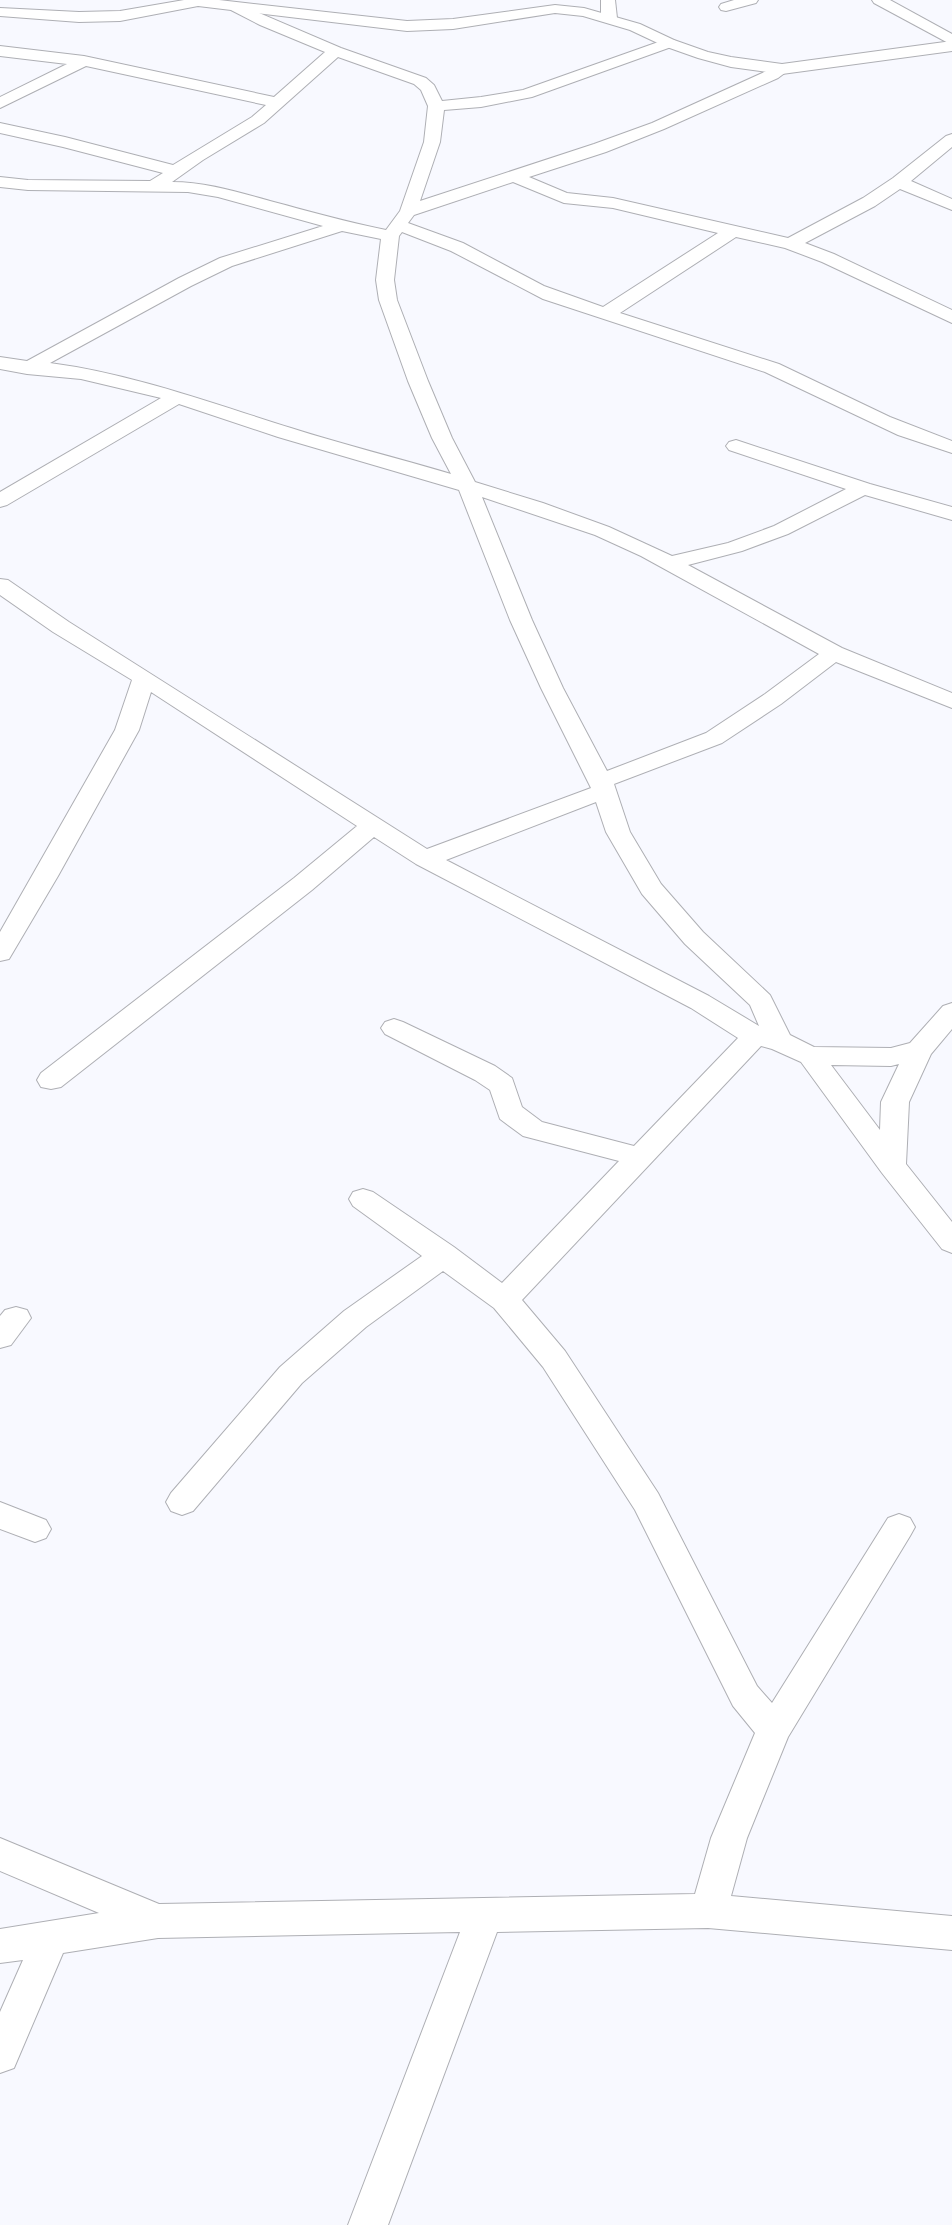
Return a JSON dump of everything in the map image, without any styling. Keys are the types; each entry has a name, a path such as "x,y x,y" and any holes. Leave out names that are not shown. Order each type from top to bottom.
{"street":[{"path":"608,0 609,18"},
{"path":"726,7 751,0"},
{"path":"879,0 952,40"},
{"path":"0,12 78,17 120,16 194,1 236,7 271,5 407,26 446,25 554,9 584,12 609,18 635,27 669,43 731,62 782,69 952,46"},
{"path":"236,7 266,22 336,51 420,80 428,88 436,106 432,142 398,224 384,280 388,300 418,381 442,438 467,486 521,620 552,688 602,786 618,832 651,888 694,938 761,1001 767,1038"},
{"path":"436,106 481,102 526,94 669,43"},
{"path":"0,51 84,61 280,103"},
{"path":"156,185 197,156 258,120 280,103 336,51"},
{"path":"0,103 84,61"},
{"path":"0,380 31,366 185,282 226,262 340,226 398,224 514,177 658,126 772,76 782,69"},
{"path":"0,128 65,142 176,171"},
{"path":"790,244 861,206 899,182 952,139"},
{"path":"514,177 564,198 614,204 790,244 828,258 952,318"},
{"path":"899,182 952,205"},
{"path":"4,190 28,185 156,185 188,187 219,192 340,226"},
{"path":"398,224 464,250 524,285 772,368 848,402 875,418 908,433 952,447"},
{"path":"607,313 734,230"},
{"path":"0,363 80,373 177,397 285,433 467,486 602,531 671,563 834,653 952,701"},
{"path":"0,501 177,397"},
{"path":"736,446 863,488 952,514"},
{"path":"671,563 735,547 781,530 863,488"},
{"path":"0,585 62,627 425,859 767,1038 810,1056 891,1057 919,1050"},
{"path":"425,859 714,738 773,699 834,653"},
{"path":"0,953 46,876 87,799 127,730 144,678"},
{"path":"51,1080 303,884 372,826"},
{"path":"892,1166 895,1102 919,1050 952,1012"},
{"path":"394,1028 485,1073 502,1085 510,1112 533,1129 640,1157"},
{"path":"504,1300 640,1157 767,1038"},
{"path":"810,1056 892,1166 952,1242"},
{"path":"363,1199 444,1255 504,1300 554,1359 647,1502 746,1696 774,1730"},
{"path":"182,1502 291,1375 355,1319 444,1255"},
{"path":"0,1516 35,1529"},
{"path":"708,1911 730,1838 774,1730 899,1527"},
{"path":"0,1854 158,1922"},
{"path":"0,1946 158,1922 708,1911 952,1933"},
{"path":"368,2225 485,1915"},
{"path":"0,2055 50,1939"}]}
